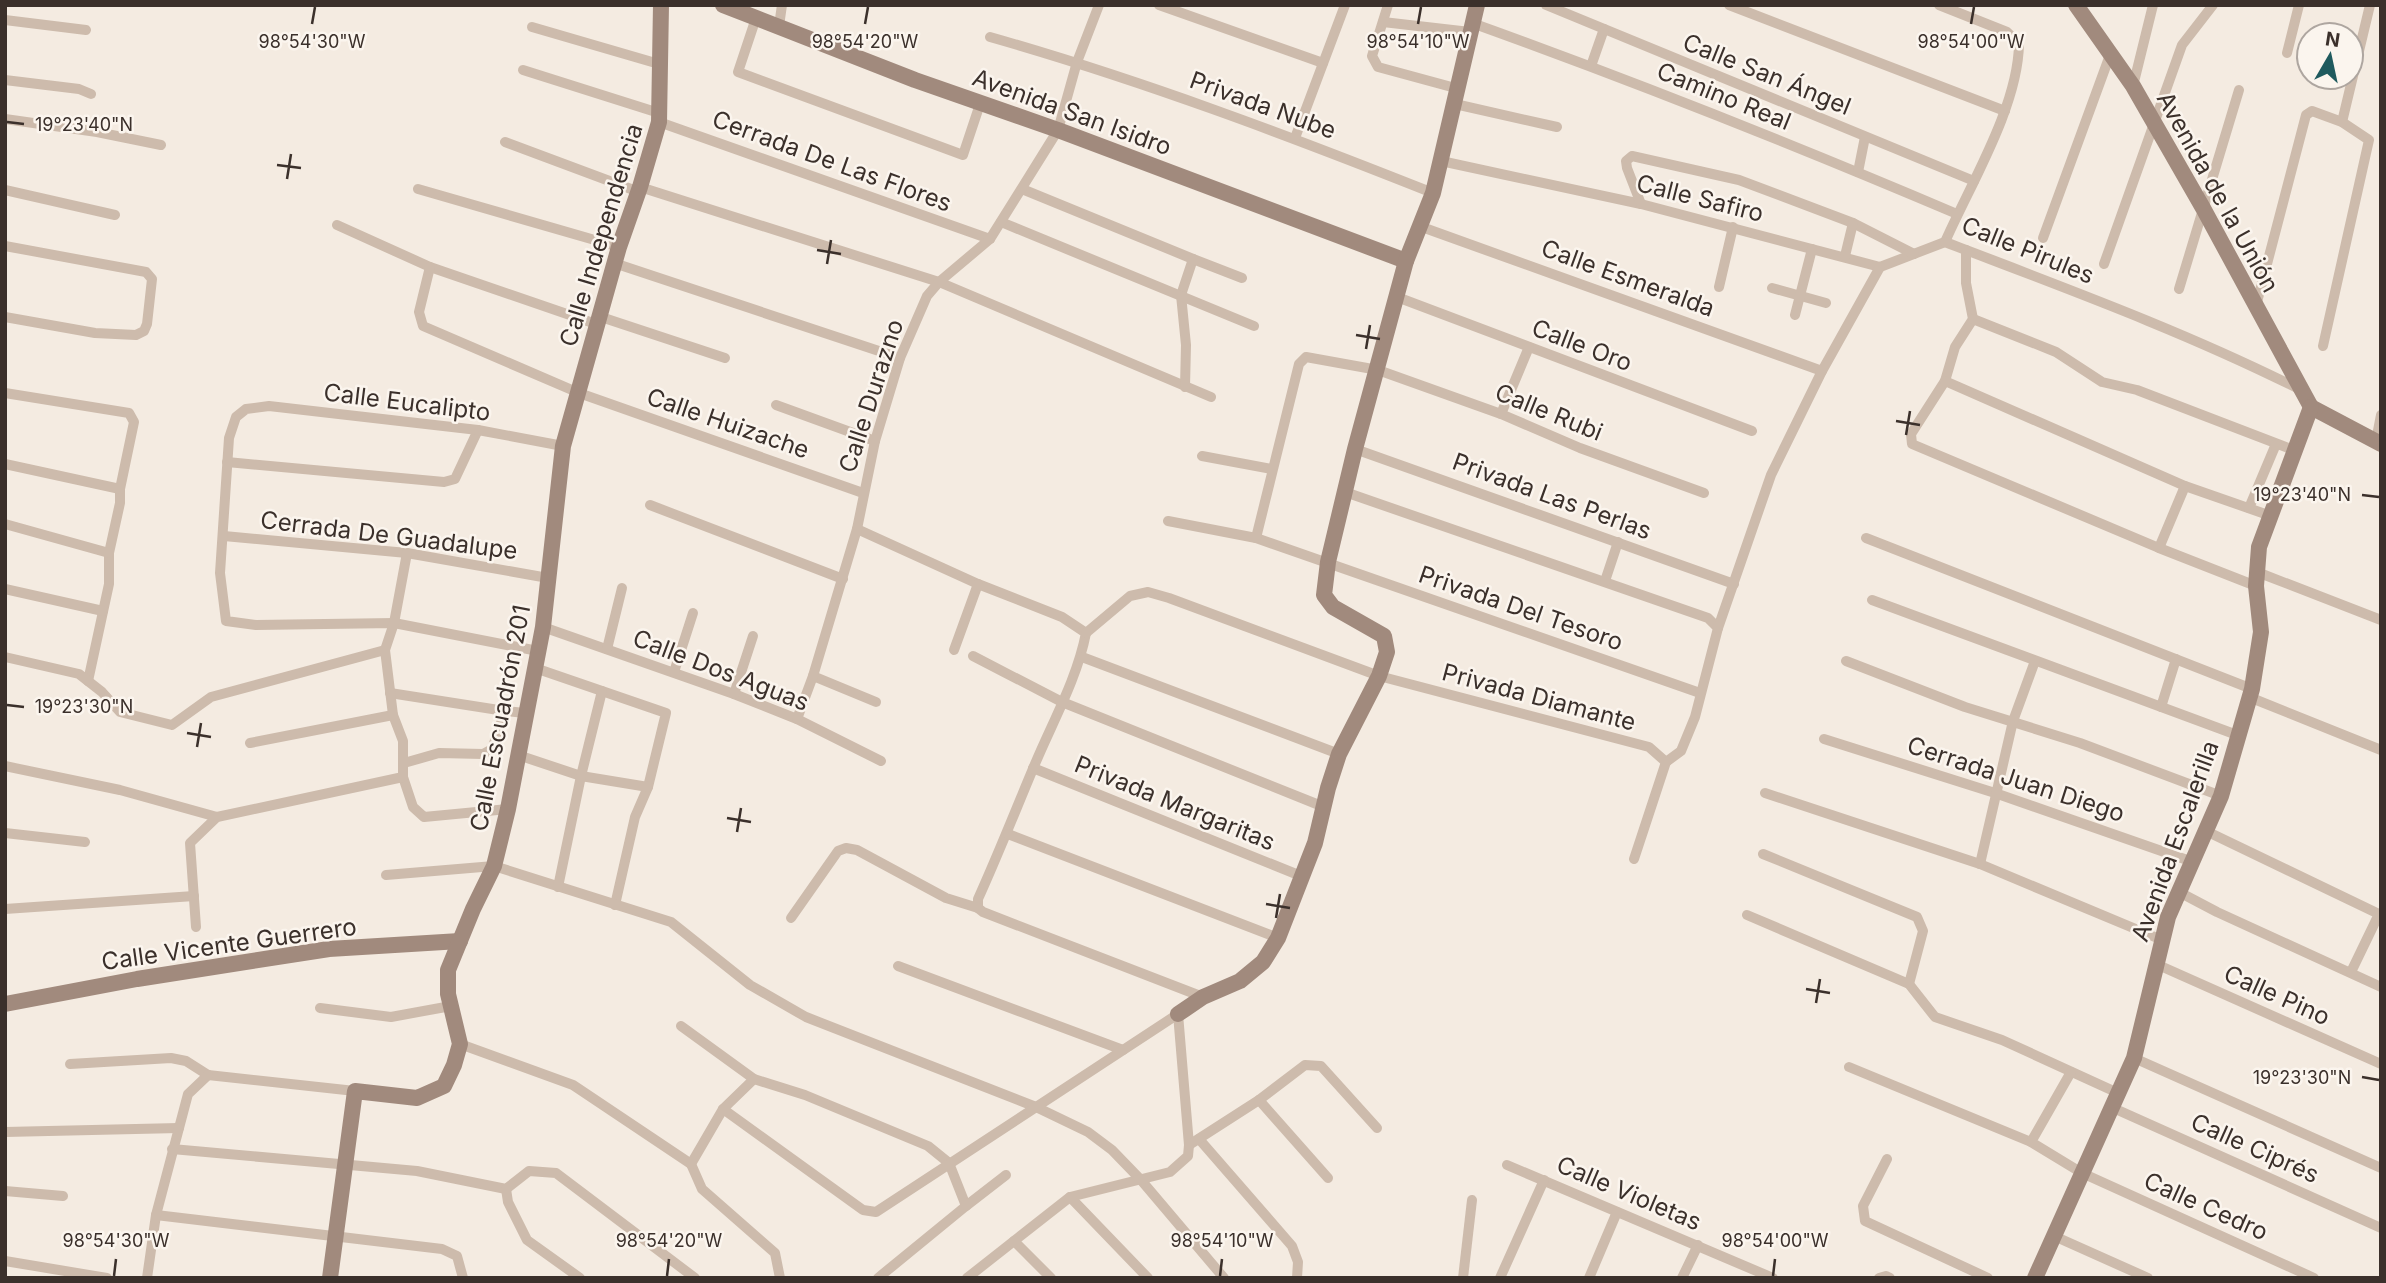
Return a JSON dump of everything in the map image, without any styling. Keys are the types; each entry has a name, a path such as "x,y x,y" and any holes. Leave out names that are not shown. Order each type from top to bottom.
{"main road":[{"name":"Calle Independencia","path":"579,393 597,320 616,255 640,189 659,117 661,5"},
{"name":"Avenida San Isidro","path":"723,5 980,104 1058,130 1406,261"},
{"path":"1178,1014 1203,997 1240,981 1263,962 1278,938 1315,843 1339,754 1380,676 1387,652 1384,636 1333,607 1324,595 1328,562 1355,449 1406,261 1433,193 1477,5"},
{"name":"Avenida de la Unión","path":"2078,6 2133,86 2311,407"},
{"name":"Calle Escuadrón 201","path":"460,1044 448,993 448,970 494,866 508,809 542,627 563,446 579,393"},
{"path":"2311,407 2378,443"},
{"name":"Avenida Escalerilla","path":"2035,1278 2134,1058 2168,917 2221,796 2251,693 2260,632 2257,579 2259,547 2311,407"},
{"name":"Calle Vicente Guerrero","path":"5,1004 137,979 329,949 460,941"},
{"path":"330,1278 355,1091 417,1098 444,1086 460,1044"}],"street":[{"path":"779,26 782,5"},
{"name":"Calle Durazno","path":"796,719 813,676 843,579 857,529 875,441 900,358 927,296 939,282 990,239 1058,130 1077,62 1099,5"},
{"path":"1159,5 1324,64"},
{"path":"1295,138 1345,5"},
{"path":"1388,5 1371,56 1378,67 1457,96 1557,127"},
{"name":"Calle San Ángel","path":"1546,5 1974,180"},
{"path":"1729,5 2004,111"},
{"name":"Calle Pirules","path":"1939,5 2007,32 2019,44 2019,57 2004,111 1945,242 2123,310 2259,369 2302,391"},
{"path":"2133,86 2153,5"},
{"path":"2104,264 2182,46 2213,5"},
{"path":"2287,53 2300,5"},
{"path":"2342,122 2370,5"},
{"path":"756,18 738,72 963,155 980,104"},
{"path":"5,20 86,30"},
{"name":"Camino Real","path":"1383,22 1471,28 1591,66 1957,214"},
{"path":"532,27 659,64"},
{"path":"1591,66 1604,29"},
{"name":"Privada Nube","path":"990,37 1077,62 1295,138 1433,193"},
{"path":"2043,238 2110,55"},
{"name":"Cerrada De Las Flores","path":"523,70 990,239"},
{"path":"5,80 79,89 91,94"},
{"path":"2179,289 2239,90"},
{"path":"2256,306 2306,115 2312,111 2342,122 2381,145"},
{"path":"5,119 97,132 161,145"},
{"path":"1858,172 1865,137"},
{"path":"2323,346 2369,140"},
{"path":"505,142 640,189 939,282 1212,397"},
{"path":"1641,204 1627,168 1626,161 1632,156 1739,180 1853,223 1914,254"},
{"name":"Calle Safiro","path":"1441,161 1641,204 1880,267"},
{"path":"418,189 616,255 900,358"},
{"path":"1022,189 1242,278"},
{"path":"5,190 115,215"},
{"path":"1001,222 1254,326"},
{"path":"1845,256 1853,223"},
{"path":"338,225 430,267 725,358"},
{"name":"Calle Esmeralda","path":"1419,226 1822,371"},
{"path":"1719,287 1732,227"},
{"path":"1634,859 1666,762 1681,751 1695,718 1718,628 1771,475 1822,371 1880,267 1945,242"},
{"path":"5,246 146,272 152,279 147,324 144,331 136,335 95,333 5,317"},
{"path":"1795,314 1812,249"},
{"path":"1966,250 1966,283 1973,319 1955,347 1945,381 1911,434 1910,440 1916,447 2159,548 2381,620"},
{"path":"1185,387 1186,345 1181,295 1193,259"},
{"name":"Calle Huizache","path":"430,267 419,312 423,326 579,393 863,493"},
{"path":"1772,288 1826,303"},
{"name":"Calle Oro","path":"1397,297 1752,431"},
{"path":"1973,319 2056,352 2102,382 2137,390 2296,452"},
{"path":"1501,414 1529,347"},
{"name":"Calle Rubi","path":"1272,469 1299,364 1306,356 1378,370 1501,414 1580,447 1704,493"},
{"path":"1945,381 2185,486 2271,516"},
{"path":"5,393 129,413 135,422 109,553 109,584 88,681"},
{"path":"776,405 875,441"},
{"name":"Calle Eucalipto","path":"227,461 229,439 236,417 246,409 269,406 478,430 563,446"},
{"path":"2378,443 2381,415"},
{"path":"478,430 455,479 443,482 227,461 220,573 226,621 256,625 394,623 536,660 602,691 666,713 648,787 635,817 615,905"},
{"path":"2249,508 2276,444"},
{"name":"Privada Las Perlas","path":"1355,449 1734,584"},
{"path":"1202,456 1272,469 1256,538"},
{"path":"5,464 120,489"},
{"path":"2159,548 2185,486"},
{"path":"1345,492 1697,612 1718,628"},
{"path":"650,505 843,579"},
{"name":"Privada Del Tesoro","path":"1168,521 1256,538 1700,693"},
{"path":"5,524 109,553"},
{"path":"857,529 978,584 1062,617 1086,633 1082,657 978,899 978,908"},
{"name":"Cerrada De Guadalupe","path":"224,536 408,554 548,578"},
{"path":"1866,538 2176,659 2381,750"},
{"path":"1605,580 1618,542"},
{"path":"408,554 386,650 393,715 403,741 403,777 413,807 424,817 508,809"},
{"path":"954,650 978,584"},
{"path":"607,649 622,588"},
{"path":"5,589 103,611"},
{"name":"Privada Diamante","path":"1086,633 1130,596 1147,592 1380,676 1649,747 1666,762"},
{"path":"1872,600 2237,735"},
{"path":"674,672 693,613"},
{"name":"Calle Dos Aguas","path":"542,627 734,694 796,719 881,761"},
{"path":"734,694 753,636"},
{"path":"5,657 79,674 102,692 120,712 172,724 211,697 386,650"},
{"path":"973,656 1062,702 1324,807"},
{"path":"1082,657 1339,754"},
{"path":"2161,707 2176,659"},
{"path":"1846,661 1965,707 2080,743 2221,796"},
{"path":"1980,864 2013,721 2035,661"},
{"path":"813,676 876,702"},
{"path":"558,887 602,691"},
{"path":"390,692 525,713"},
{"path":"404,763 439,753 483,754 492,749 505,711"},
{"path":"250,743 393,715"},
{"name":"Cerrada Juan Diego","path":"1824,739 1995,793 2193,862"},
{"path":"518,755 581,776 648,787"},
{"path":"5,766 120,790 217,817 403,777"},
{"name":"Privada Margaritas","path":"1033,768 1301,876"},
{"path":"1765,793 1980,864 2162,940"},
{"path":"196,927 190,843 217,817"},
{"path":"2206,831 2380,914 2351,972"},
{"path":"5,834 85,842"},
{"path":"1008,834 1278,938"},
{"path":"791,918 838,851 846,848 857,850 946,898 978,908 1203,997"},
{"path":"1747,915 1909,984 1923,931 1917,917 1763,854"},
{"path":"386,875 494,866 671,922 750,985 806,1017 1036,1107 1088,1132 1112,1150 1141,1180 1224,1278"},
{"path":"2179,892 2381,987"},
{"path":"5,909 194,896"},
{"name":"Calle Pino","path":"2156,964 2381,1064"},
{"path":"898,966 1123,1050"},
{"name":"Calle Ciprés","path":"1909,984 1935,1017 2003,1040 2071,1072 2114,1100 2381,1228"},
{"path":"320,1008 391,1017 451,1006"},
{"path":"723,1110 863,1210 876,1212 1178,1014 1194,1142 1188,1156 1170,1172 1070,1197 967,1278"},
{"path":"681,1026 754,1079 805,1095 928,1146 949,1163 966,1206"},
{"path":"460,1044 573,1085 691,1164 702,1189 775,1253 780,1278"},
{"path":"70,1064 171,1058 186,1061 208,1076 355,1091"},
{"path":"2134,1058 2381,1168"},
{"path":"1194,1142 1259,1100 1305,1065 1321,1066 1377,1128"},
{"name":"Calle Cedro","path":"1849,1067 2031,1142 2082,1173 2314,1278"},
{"path":"2031,1142 2071,1072"},
{"path":"147,1278 156,1215 188,1094 208,1076"},
{"path":"691,1164 723,1110 754,1079"},
{"path":"1259,1100 1328,1178"},
{"path":"5,1132 179,1128"},
{"path":"1194,1142 1292,1245 1298,1262 1297,1278"},
{"path":"172,1149 417,1171 506,1189 529,1171 556,1172 695,1278"},
{"path":"1887,1159 1863,1206 1865,1221 1988,1278"},
{"name":"Calle Violetas","path":"1507,1165 1773,1278"},
{"path":"878,1278 1006,1175"},
{"path":"1500,1278 1544,1180"},
{"path":"506,1189 508,1202 527,1240 580,1278"},
{"path":"5,1191 63,1196"},
{"path":"1070,1197 1148,1278"},
{"path":"1463,1278 1472,1200"},
{"path":"1589,1278 1617,1212"},
{"path":"156,1215 442,1249 457,1256 463,1278"},
{"path":"2054,1236 2148,1278"},
{"path":"1014,1241 1051,1278"},
{"path":"1682,1278 1698,1245"},
{"path":"5,1261 107,1278"},
{"path":"1879,1278 1890,1278"}]}
